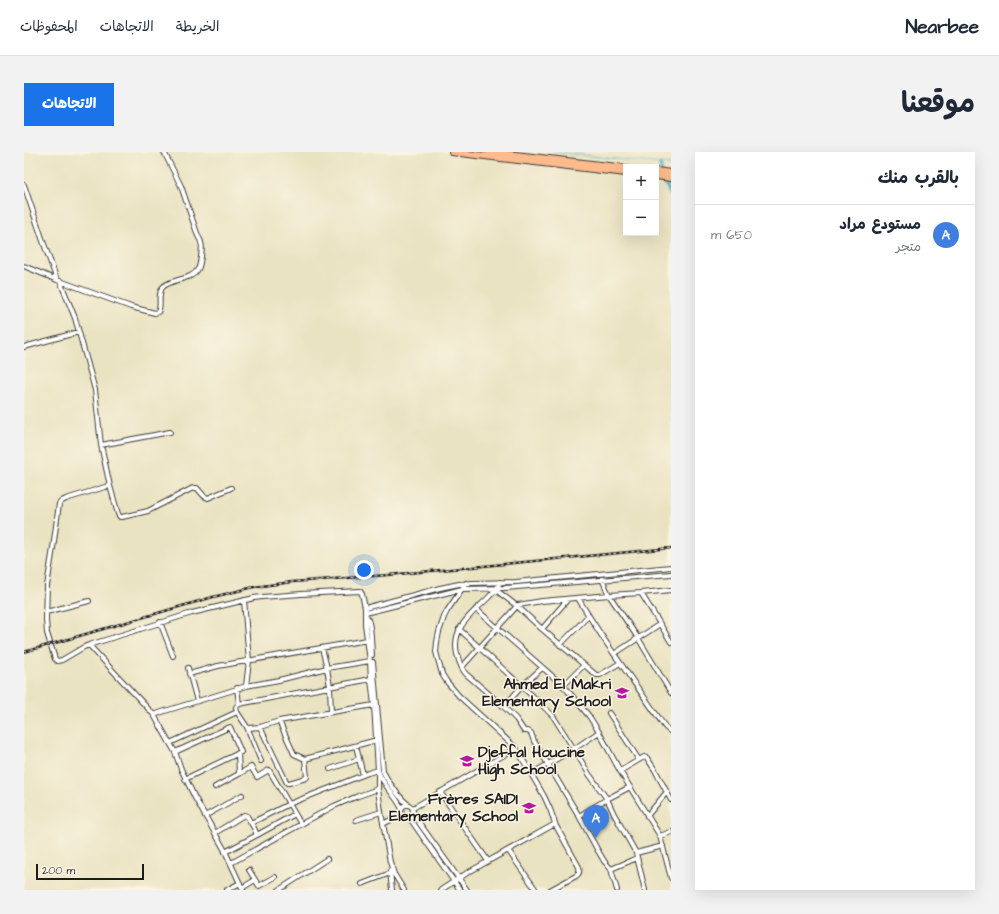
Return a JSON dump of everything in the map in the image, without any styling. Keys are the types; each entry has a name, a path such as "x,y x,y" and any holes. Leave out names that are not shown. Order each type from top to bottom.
{"main road":[{"path":"452,152 623,173"},
{"path":"489,152 623,168"},
{"path":"659,171 671,173"},
{"path":"659,176 671,178"}],"street":[{"path":"24,266 58,281 131,307 155,313 158,312 160,310 161,290 169,283 195,273 198,269 202,250 201,241 181,186 164,152"},
{"path":"24,185 58,281 75,318 95,390 101,445 110,486 120,517 148,511 193,488 197,488 204,496 208,498 231,488"},
{"path":"24,347 79,332"},
{"path":"101,445 170,432"},
{"path":"110,486 62,500 59,504 47,586 46,612 46,628 55,659 57,661 62,660 89,645 160,622 244,600 301,594 359,591 362,593 377,740 378,789 392,872 392,890"},
{"path":"365,612 440,588 466,583 500,582 671,568"},
{"path":"600,574 609,595 638,638 671,693"},
{"path":"365,612 462,589 497,589 671,574"},
{"path":"500,582 497,589 464,621 459,629 456,644 463,671 504,707 516,719 524,731 531,733 534,741 579,816 600,855 611,869 617,890"},
{"path":"466,583 447,611 439,632 436,652 442,674 459,696 516,748 548,804 554,824 580,870 576,876 550,890"},
{"path":"497,589 542,630 597,676 620,663"},
{"path":"462,667 517,606 526,603 671,590"},
{"path":"641,593 671,642"},
{"path":"578,598 588,616 620,663 665,727 671,732"},
{"path":"542,630 568,599"},
{"path":"244,600 249,660 246,686"},
{"path":"46,612 89,601"},
{"path":"476,609 563,686 583,707 660,836 671,878"},
{"path":"365,612 369,628 383,770 400,797 411,809 415,817 467,890"},
{"path":"560,645 588,616"},
{"path":"160,622 173,656"},
{"path":"614,654 660,624"},
{"path":"459,629 553,716 589,774 607,799 637,855 645,890"},
{"path":"189,674 218,666 249,660 367,640"},
{"path":"89,645 154,715 175,752 185,779 231,863 242,889 255,880"},
{"path":"322,648 330,687 331,712"},
{"path":"154,715 224,694 237,688 279,680 327,668 370,661"},
{"path":"563,686 584,665"},
{"path":"188,668 197,701"},
{"path":"504,707 522,686 542,668"},
{"path":"239,704 371,679"},
{"path":"237,688 239,704 236,707 237,712 247,727 261,761"},
{"path":"247,727 260,727 279,721 374,705"},
{"path":"170,743 237,712"},
{"path":"609,713 639,760"},
{"path":"279,721 294,754 305,759 377,740"},
{"path":"175,752 230,727 242,752 185,779"},
{"path":"260,727 287,783 306,778 305,759"},
{"path":"531,774 599,732"},
{"path":"356,746 363,775"},
{"path":"411,809 516,748"},
{"path":"238,753 239,774"},
{"path":"620,771 644,757 647,758 671,800"},
{"path":"330,769 359,759"},
{"path":"215,787 251,767 257,777 269,770 301,824"},
{"path":"251,823 289,804 378,770"},
{"path":"378,770 381,779 398,802 402,812 410,819 460,890"},
{"path":"579,816 630,787"},
{"path":"231,863 334,806 378,789"},
{"path":"440,792 488,861"},
{"path":"647,816 666,792"},
{"path":"205,816 242,795"},
{"path":"383,824 402,812 404,806 411,809"},
{"path":"407,817 411,816 411,809"},
{"path":"356,820 381,812"},
{"path":"225,852 294,814"},
{"path":"215,833 244,815 247,816 257,835"},
{"path":"441,890 488,861 554,824"},
{"path":"660,836 671,832"},
{"path":"611,869 637,855 663,846"},
{"path":"508,850 536,890"},
{"path":"279,890 327,859"},
{"path":"249,870 259,886 275,877"},
{"path":"362,884 392,872"},
{"path":"392,872 404,890"},
{"path":"227,890 240,882"}],"waterway":[{"path":"553,152 671,165"},
{"path":"660,164 662,176 671,195"}],"railway":[{"path":"24,652 213,597 254,587 292,582 388,575 671,548"}],"place":[{"name":"Ahmed El Makri Elementary School","path":"622,693"},
{"name":"Djeffal Houcine High School","path":"467,761"},
{"name":"Frères SAIDI Elementary School","path":"529,808"},
{"name":"مستودع مراد","path":"596,838"}]}
